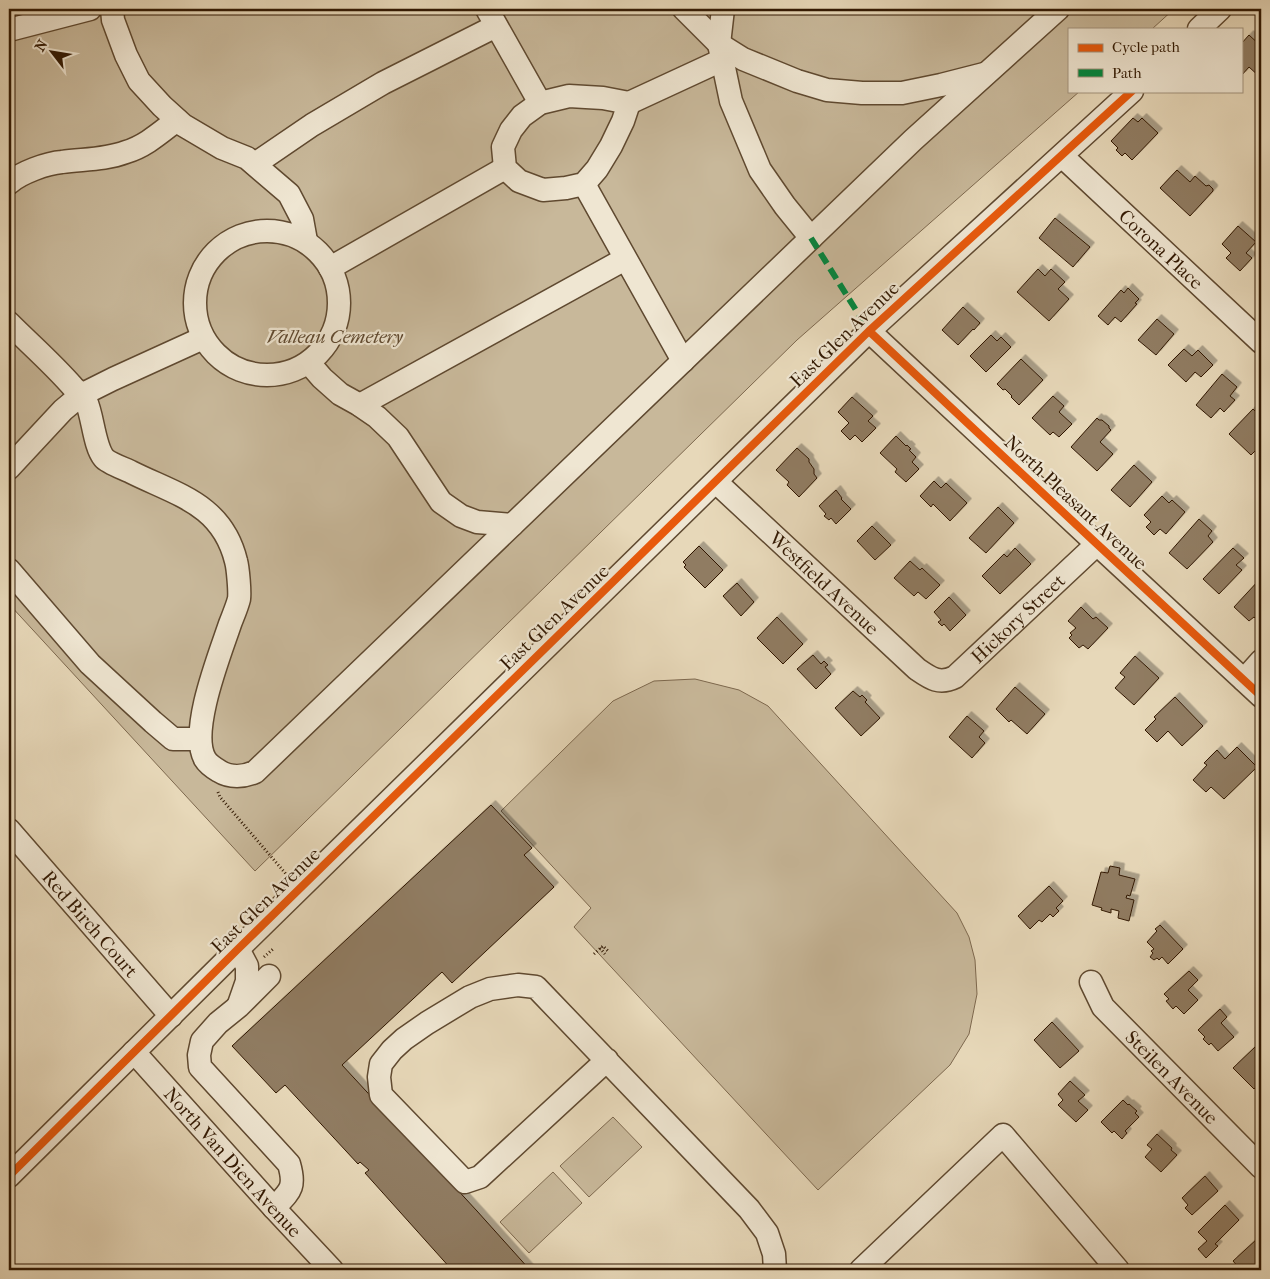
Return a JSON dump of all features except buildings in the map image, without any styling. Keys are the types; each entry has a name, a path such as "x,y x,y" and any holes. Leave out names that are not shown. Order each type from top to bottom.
{"street":[{"path":"9,30 90,9"},
{"path":"112,9 116,29 139,81 183,125 222,148 248,158 289,194 302,219 306,241"},
{"path":"684,9 720,52 743,59 797,81 827,90 862,93 902,93 987,73"},
{"path":"724,9 720,52 731,101 760,170 785,206 811,238"},
{"path":"9,323 86,400 98,445 105,459 143,478 171,489 201,506 216,521 228,540 236,562 239,598 204,708 200,738 201,749 206,760 214,768 223,774 232,776 248,775 255,772 913,140 1058,9"},
{"path":"1200,28 1220,9"},
{"path":"255,164 312,125 491,17 540,103"},
{"path":"629,103 611,146 584,184 542,190 519,181 505,168 503,147 511,130 522,116 540,103 568,96 603,98 629,103 720,52"},
{"name":"East Glen Avenue","path":"9,1176 869,331 1131,92"},
{"path":"9,182 34,169 60,162 83,161 127,152 150,141 177,120"},
{"name":"Corona Place","path":"1062,156 1261,342"},
{"path":"330,268 505,168"},
{"path":"584,184 683,361"},
{"path":"260,230 289,234 306,241 322,255 335,277 340,294 337,324 324,349 309,363 291,372 266,376 234,368 213,352 203,338 197,324 194,301 198,278 210,257 232,239 260,230"},
{"path":"360,405 625,259"},
{"name":"North Pleasant Avenue","path":"869,331 1261,696"},
{"path":"9,468 63,410 81,395 203,338"},
{"path":"309,363 340,394 377,417 398,437 441,502 461,516 477,522 512,525"},
{"name":"Westfield Avenue","path":"716,482 917,669 934,680"},
{"name":"Hickory Street","path":"934,680 942,682 955,678 1097,544"},
{"path":"9,570 90,664 153,722 173,739 200,738"},
{"path":"1244,680 1261,662"},
{"name":"Red Birch Court","path":"9,830 171,1016"},
{"path":"238,949 248,966 247,981 239,1006"},
{"path":"269,976 239,1006 218,1023 202,1041 199,1055 200,1067 289,1164 293,1178 290,1192 274,1208"},
{"name":"Steilen Avenue","path":"1091,982 1103,1008 1261,1167"},
{"path":"607,1060 480,1177 465,1182 382,1095 379,1078 381,1064 404,1039 470,998 490,989 518,985 536,987 607,1060 748,1209 767,1233 774,1254 775,1270"},
{"name":"North Van Dien Avenue","path":"134,1052 332,1270"},
{"path":"861,1270 1002,1135 1118,1270"}],"path":[{"path":"214,768 212,778 220,797 299,890"},
{"path":"594,954 603,946 606,952"}],"green space":[{"name":"Valleau Cemetery","path":"9,9 1174,9 1153,28 1068,28 1068,92 1079,92 797,340 255,871 9,604"},
{"path":"695,679 739,690 768,706 957,913 969,937 975,960 977,994 969,1034 950,1065 818,1190 574,927 591,908 501,811 613,701 654,681"},
{"path":"613,1117 642,1147 589,1197 560,1166"},
{"path":"553,1172 582,1203 529,1253 500,1222"}],"marked path":[{"path":"811,238 869,331"}],"cycle path":[{"path":"9,1176 869,331 1131,92"},
{"path":"869,331 1261,696"}]}
